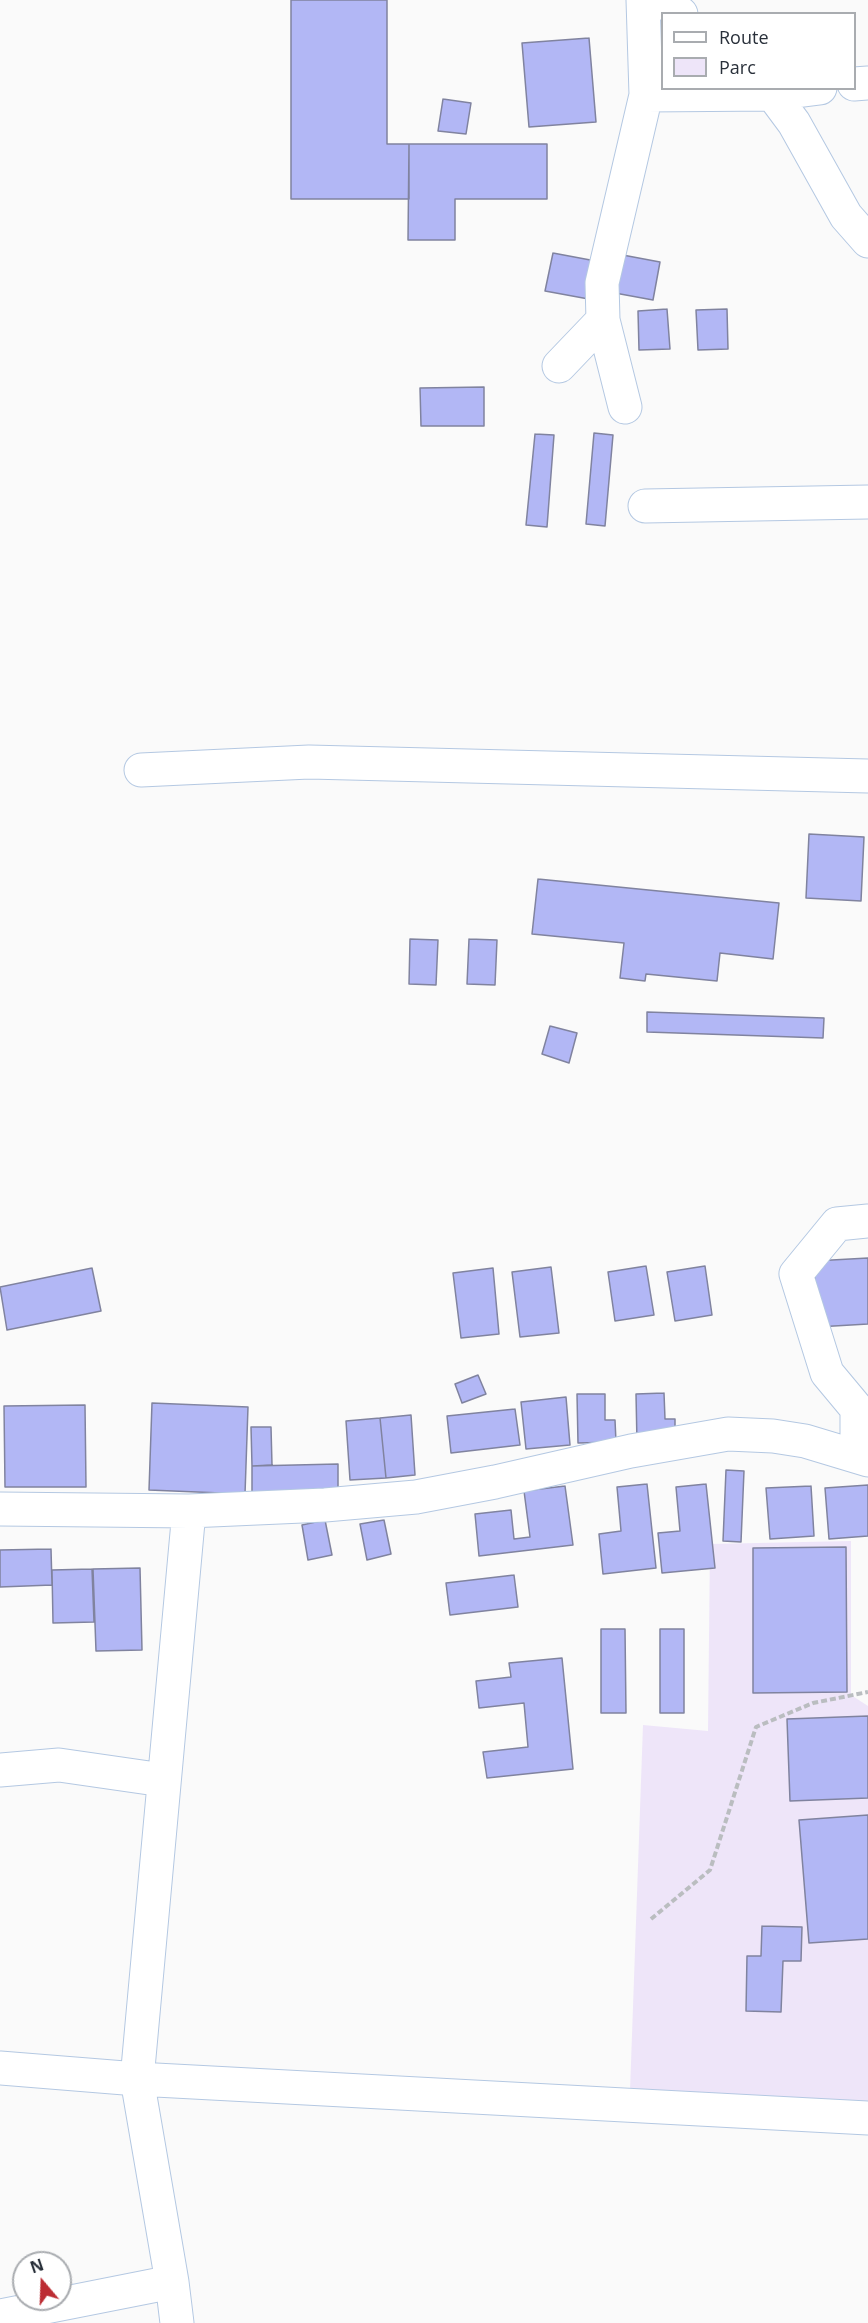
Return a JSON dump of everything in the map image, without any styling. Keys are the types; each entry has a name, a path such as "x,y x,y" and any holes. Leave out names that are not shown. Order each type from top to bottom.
{"street":[{"path":"625,407 603,320 602,283 646,95 643,0"},
{"path":"657,0 679,12"},
{"path":"646,95 787,90"},
{"path":"771,91 794,123 846,216 868,242"},
{"path":"559,366 603,320"},
{"path":"645,506 868,502"},
{"path":"141,770 309,762 868,776"},
{"path":"0,1509 189,1511 326,1505 416,1497 495,1482 631,1450 728,1434 773,1436 805,1441 862,1457 857,1409 827,1373 796,1274 837,1224 868,1221"},
{"path":"177,2323 172,2282 136,2079 189,1511"},
{"path":"0,1770 59,1765 163,1780"},
{"path":"0,2068 136,2079 868,2118"},
{"path":"0,2316 172,2282"}],"path":[{"path":"651,1919 710,1870 756,1727 813,1703 868,1692"}],"green space":[{"path":"851,1541 851,1695 868,1706 868,2107 630,2091 643,1725 708,1731 710,1544"}],"building":[{"path":"291,0 387,0 387,144 409,144 409,199 291,199"},
{"path":"589,38 596,122 529,127 522,43"},
{"path":"443,99 471,103 466,134 438,131"},
{"path":"409,144 547,144 547,199 455,199 455,240 408,240"},
{"path":"553,253 601,262 594,300 545,291"},
{"path":"612,253 660,262 653,300 604,291"},
{"path":"667,309 670,349 639,350 638,311"},
{"path":"727,309 728,349 698,350 696,310"},
{"path":"484,387 484,426 421,426 420,388"},
{"path":"594,433 613,435 605,526 586,524"},
{"path":"535,434 554,435 547,527 526,525"},
{"path":"809,834 864,837 861,901 806,898"},
{"path":"538,879 779,903 773,959 720,953 717,981 646,974 645,981 620,978 624,943 532,934"},
{"path":"410,939 438,940 436,985 409,984"},
{"path":"469,939 497,940 495,985 467,984"},
{"path":"647,1012 824,1018 823,1038 647,1032"},
{"path":"550,1026 577,1033 569,1063 542,1054"},
{"path":"868,1258 868,1324 817,1327 814,1261"},
{"path":"646,1266 654,1315 615,1321 608,1272"},
{"path":"705,1266 712,1315 675,1321 667,1272"},
{"path":"551,1267 559,1333 520,1337 512,1272"},
{"path":"92,1268 101,1311 7,1330 0,1287"},
{"path":"493,1268 499,1334 461,1338 453,1273"},
{"path":"478,1375 486,1394 462,1403 455,1384"},
{"path":"664,1393 665,1419 675,1419 675,1442 637,1443 636,1394"},
{"path":"577,1394 605,1394 605,1420 615,1420 616,1442 578,1443"},
{"path":"566,1397 570,1445 526,1449 521,1402"},
{"path":"152,1403 248,1407 245,1494 149,1490"},
{"path":"85,1405 86,1487 5,1487 4,1406"},
{"path":"515,1409 520,1445 451,1453 447,1416"},
{"path":"411,1415 415,1475 386,1478 380,1418"},
{"path":"380,1418 386,1478 350,1480 346,1421"},
{"path":"251,1427 271,1427 272,1465 252,1466"},
{"path":"338,1464 338,1492 252,1493 252,1466"},
{"path":"726,1470 744,1471 741,1542 723,1541"},
{"path":"647,1484 656,1568 603,1574 599,1534 621,1531 617,1487"},
{"path":"706,1484 715,1568 662,1573 658,1533 680,1531 676,1487"},
{"path":"868,1485 868,1536 829,1539 825,1488"},
{"path":"565,1486 573,1545 479,1556 475,1514 511,1510 514,1539 530,1537 524,1491"},
{"path":"811,1486 814,1536 770,1539 766,1488"},
{"path":"325,1520 332,1555 308,1560 302,1525"},
{"path":"384,1520 391,1554 367,1560 360,1524"},
{"path":"846,1547 847,1692 753,1693 753,1548"},
{"path":"51,1549 52,1585 0,1587 0,1550"},
{"path":"140,1568 142,1650 96,1651 93,1569"},
{"path":"92,1569 94,1622 53,1623 52,1570"},
{"path":"514,1575 518,1607 450,1615 446,1583"},
{"path":"601,1629 625,1629 626,1713 601,1713"},
{"path":"660,1629 684,1629 684,1713 660,1713"},
{"path":"562,1658 573,1769 487,1778 483,1752 528,1747 524,1703 479,1708 476,1681 511,1677 509,1663"},
{"path":"868,1716 868,1798 790,1801 787,1719"},
{"path":"868,1815 868,1939 809,1943 799,1820"},
{"path":"762,1926 802,1927 801,1961 783,1961 781,2012 746,2011 747,1956 761,1956"}]}
